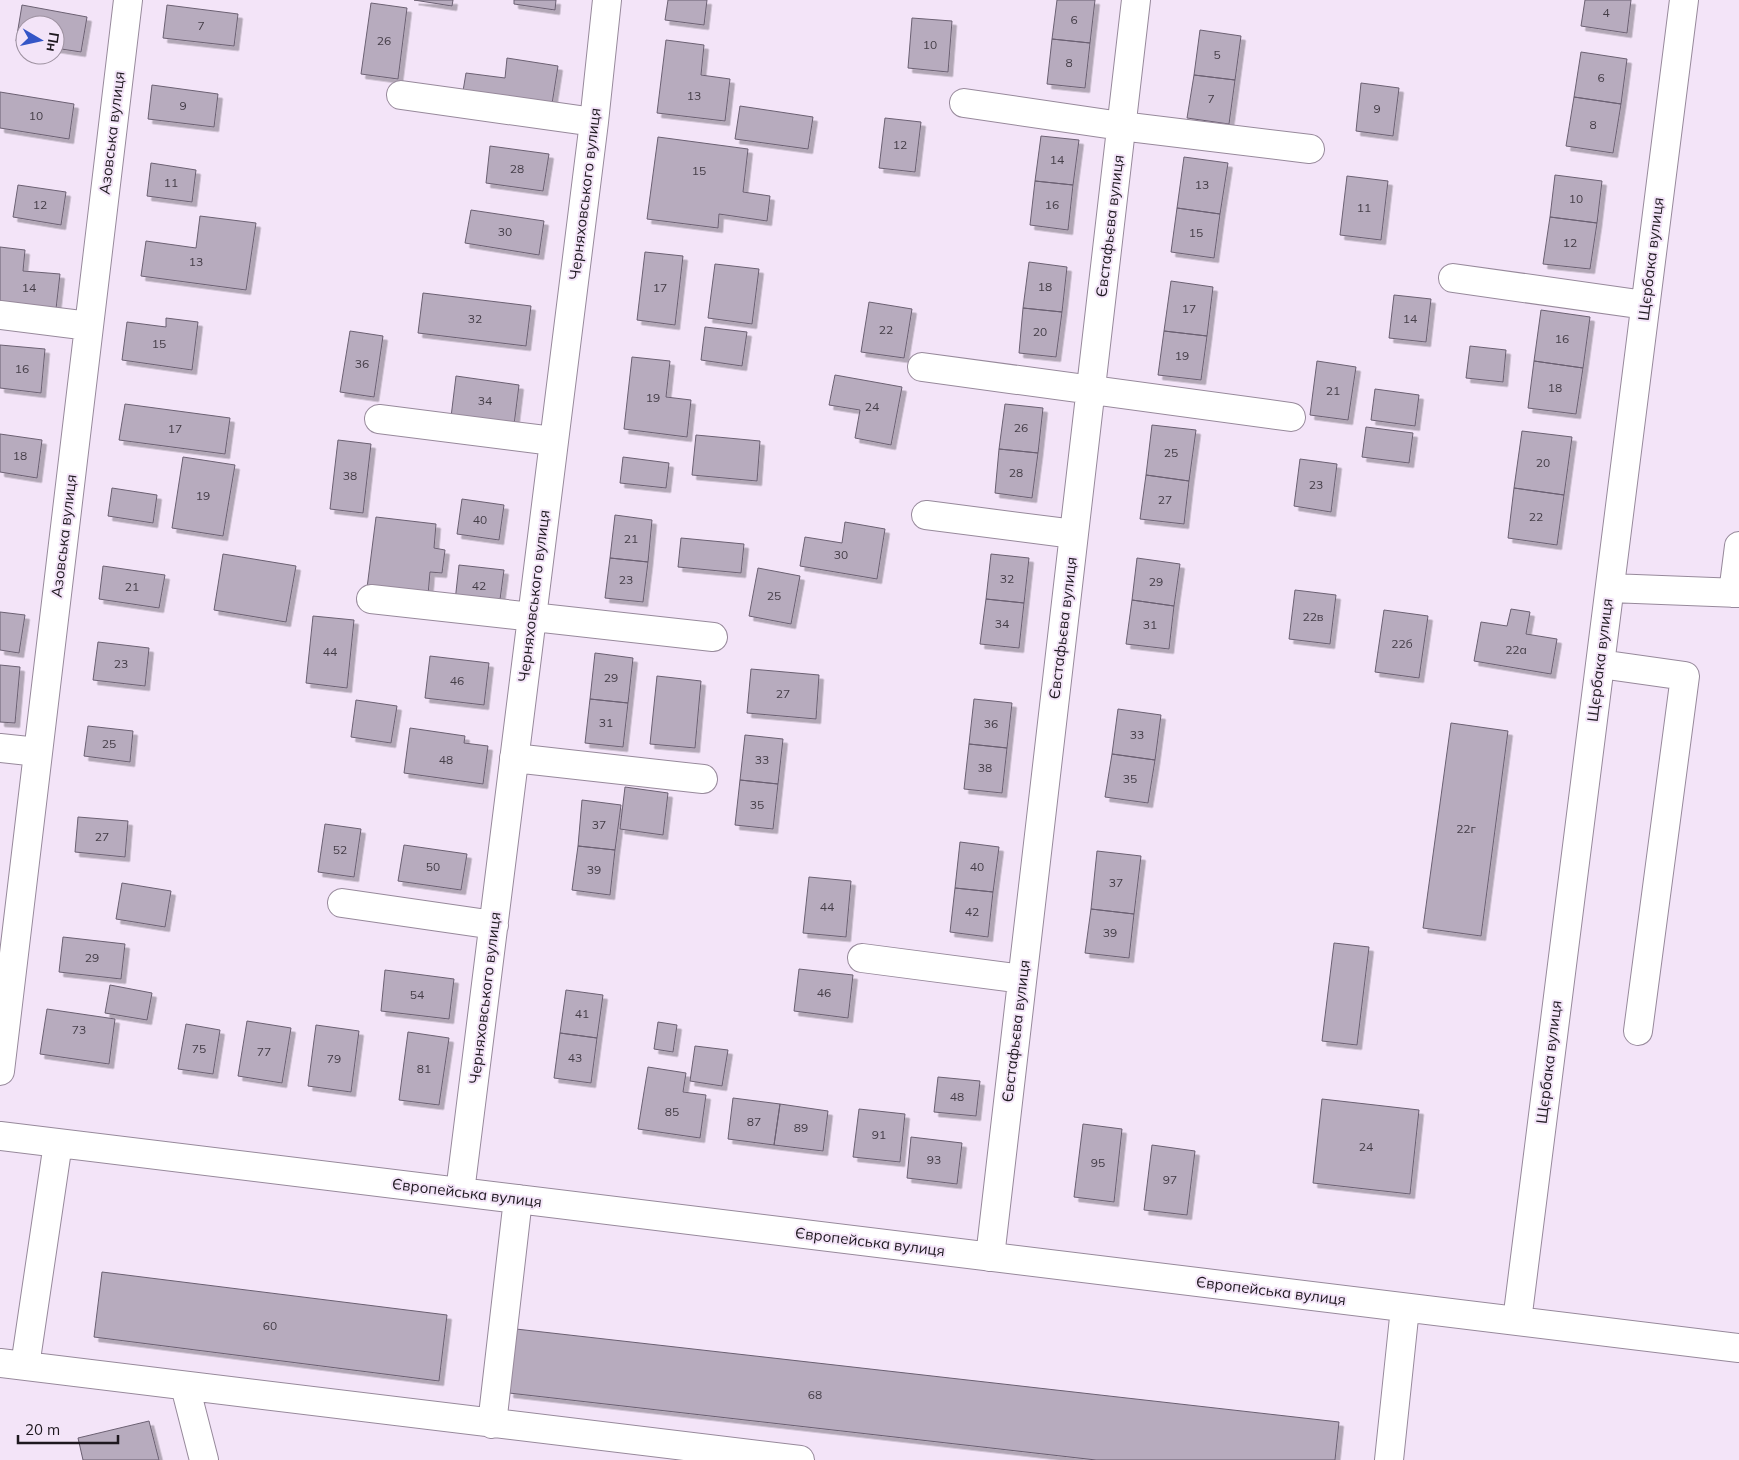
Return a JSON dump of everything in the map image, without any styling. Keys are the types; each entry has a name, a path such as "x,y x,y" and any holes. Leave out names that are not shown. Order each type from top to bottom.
{"street":[{"name":"Азовська вулиця","path":"0,1071 128,0"},
{"name":"Черняховського вулиця","path":"460,1192 594,122 607,0"},
{"name":"Євстафьєва вулиця","path":"990,1257 1136,0"},
{"name":"Щєрбака вулиця","path":"1517,1321 1684,0"},
{"path":"401,96 594,122"},
{"path":"964,103 1121,126 1310,149"},
{"path":"1453,278 1645,305"},
{"path":"0,315 89,326"},
{"path":"922,367 1291,417"},
{"path":"379,419 553,441"},
{"path":"926,515 1074,534"},
{"path":"1610,588 1736,593 1739,546"},
{"path":"371,599 713,637"},
{"path":"1600,664 1685,676 1638,1030"},
{"path":"0,748 38,752"},
{"path":"514,758 703,780"},
{"path":"342,903 494,925"},
{"path":"862,958 1022,979"},
{"name":"Європейська вулиця","path":"0,1136 1739,1348"},
{"path":"58,1143 13,1364 492,1424 617,1450 800,1460"},
{"path":"492,1424 518,1199"},
{"path":"1389,1460 1405,1308"},
{"path":"186,1386 204,1460"}],"building":[{"path":"414,0 453,0 452,6"},
{"path":"514,0 556,0 555,10 514,4"},
{"path":"668,0 707,0 704,25 665,20"},
{"path":"1057,0 1095,0 1090,43 1052,39"},
{"path":"1585,0 1631,0 1627,33 1581,26"},
{"path":"371,3 407,8 398,79 361,74"},
{"path":"22,5 87,17 81,52 65,50 65,15 20,15"},
{"path":"167,5 238,14 234,46 163,38"},
{"path":"912,18 952,21 948,72 908,68"},
{"path":"1200,30 1241,36 1235,80 1194,75"},
{"path":"1052,39 1090,43 1085,88 1047,84"},
{"path":"666,40 704,45 701,75 730,79 725,121 657,113"},
{"path":"1581,52 1627,59 1621,104 1574,97"},
{"path":"507,58 558,66 552,104 463,91 466,73 505,78"},
{"path":"1194,75 1235,80 1229,124 1187,118"},
{"path":"1361,83 1399,88 1393,136 1356,131"},
{"path":"152,85 218,94 214,127 148,119"},
{"path":"0,92 74,104 69,139 0,128"},
{"path":"1574,97 1621,104 1613,153 1566,146"},
{"path":"740,106 813,117 808,149 735,139"},
{"path":"885,118 921,122 915,172 879,168"},
{"path":"1041,136 1079,140 1073,185 1035,181"},
{"path":"658,137 748,149 743,192 770,196 767,221 719,214 718,228 647,219"},
{"path":"490,146 549,154 543,191 486,183"},
{"path":"1184,157 1228,163 1220,214 1177,208"},
{"path":"151,163 196,170 192,202 147,196"},
{"path":"1555,175 1602,181 1597,223 1550,217"},
{"path":"1347,176 1388,181 1381,240 1340,235"},
{"path":"1035,181 1073,185 1068,230 1030,225"},
{"path":"18,185 66,192 61,225 13,217"},
{"path":"1177,208 1220,214 1214,258 1171,252"},
{"path":"471,210 544,221 539,255 465,243"},
{"path":"200,216 256,223 246,290 141,276 146,241 196,248"},
{"path":"1550,217 1597,223 1590,269 1543,264"},
{"path":"0,247 25,250 23,271 60,274 56,309 0,303"},
{"path":"645,252 683,256 675,325 637,320"},
{"path":"1029,262 1067,267 1062,312 1023,308"},
{"path":"715,264 759,269 752,324 708,318"},
{"path":"1171,281 1213,287 1207,336 1164,331"},
{"path":"423,293 531,306 526,346 418,333"},
{"path":"1394,295 1431,299 1426,342 1389,338"},
{"path":"869,302 912,309 904,358 861,352"},
{"path":"1023,308 1062,312 1056,357 1019,353"},
{"path":"1541,310 1590,317 1583,368 1534,361"},
{"path":"166,318 198,322 192,370 122,360 127,322 166,327"},
{"path":"705,327 747,332 742,366 701,360"},
{"path":"350,331 383,336 374,397 340,392"},
{"path":"1164,331 1207,336 1201,380 1158,375"},
{"path":"0,345 45,349 41,393 0,388"},
{"path":"1470,346 1506,350 1503,382 1466,378"},
{"path":"632,357 670,361 666,397 691,400 687,437 624,429"},
{"path":"1317,361 1356,367 1348,420 1310,415"},
{"path":"1534,361 1583,368 1576,414 1528,408"},
{"path":"835,375 902,387 891,445 855,438 860,410 829,405"},
{"path":"456,376 519,385 514,425 451,417"},
{"path":"1375,389 1419,395 1415,426 1371,420"},
{"path":"125,404 230,418 225,454 119,440"},
{"path":"1005,404 1043,408 1038,453 999,449"},
{"path":"1152,425 1196,430 1189,481 1146,475"},
{"path":"1366,427 1413,433 1409,463 1362,457"},
{"path":"1522,431 1572,437 1564,495 1514,488"},
{"path":"0,434 42,440 37,478 0,472"},
{"path":"696,435 760,441 757,481 692,475"},
{"path":"338,440 371,444 363,513 330,509"},
{"path":"999,449 1038,453 1032,498 995,493"},
{"path":"183,457 235,465 223,536 172,528"},
{"path":"623,457 669,463 666,488 620,483"},
{"path":"1300,459 1337,464 1331,512 1294,506"},
{"path":"1146,475 1189,481 1184,524 1140,519"},
{"path":"112,488 157,495 153,523 108,516"},
{"path":"1514,488 1564,495 1557,545 1508,538"},
{"path":"462,499 504,505 499,540 457,534"},
{"path":"615,515 652,520 648,562 610,558"},
{"path":"376,517 436,524 434,548 445,550 442,573 430,572 428,595 367,588"},
{"path":"845,522 885,529 877,579 800,566 805,537 842,543"},
{"path":"681,538 744,544 741,573 678,567"},
{"path":"223,554 296,566 286,622 214,610"},
{"path":"991,554 1029,558 1024,603 986,599"},
{"path":"610,558 648,562 643,602 605,598"},
{"path":"1137,558 1180,564 1174,606 1132,600"},
{"path":"459,565 504,570 499,607 455,601"},
{"path":"103,566 165,575 159,608 99,599"},
{"path":"758,568 800,576 791,624 749,616"},
{"path":"1295,590 1336,595 1330,644 1289,639"},
{"path":"986,599 1024,603 1019,648 980,644"},
{"path":"1132,600 1174,606 1169,649 1126,644"},
{"path":"1511,609 1530,612 1526,634 1557,639 1551,674 1474,661 1481,622 1507,626"},
{"path":"1384,610 1428,616 1419,678 1375,672"},
{"path":"0,612 25,615 19,653 0,650"},
{"path":"313,616 354,620 347,688 306,683"},
{"path":"98,642 149,648 145,686 93,680"},
{"path":"595,653 633,658 628,703 590,699"},
{"path":"430,656 489,663 484,705 425,698"},
{"path":"0,665 20,667 15,723 0,722"},
{"path":"751,669 819,675 816,719 747,713"},
{"path":"657,676 701,681 695,748 650,744"},
{"path":"590,699 628,703 623,747 585,743"},
{"path":"974,699 1012,703 1007,748 969,744"},
{"path":"356,700 397,706 391,743 351,737"},
{"path":"1118,709 1161,715 1155,760 1112,754"},
{"path":"1451,723 1508,731 1481,936 1423,928"},
{"path":"88,726 133,731 130,762 84,756"},
{"path":"410,728 465,736 464,743 488,746 483,784 404,773"},
{"path":"745,735 783,739 778,784 740,780"},
{"path":"969,744 1007,748 1002,793 964,789"},
{"path":"1112,754 1155,760 1148,803 1105,797"},
{"path":"740,780 778,784 773,829 735,825"},
{"path":"625,787 668,793 663,835 620,829"},
{"path":"582,800 621,805 615,850 578,846"},
{"path":"78,817 128,821 125,857 75,852"},
{"path":"325,824 361,829 354,877 318,872"},
{"path":"960,842 999,847 993,892 955,888"},
{"path":"404,845 467,854 461,890 398,881"},
{"path":"578,846 615,850 610,895 572,890"},
{"path":"1097,851 1141,856 1134,914 1091,909"},
{"path":"809,877 851,881 846,937 803,933"},
{"path":"122,883 171,891 165,927 116,919"},
{"path":"955,888 993,892 988,937 950,932"},
{"path":"1091,909 1134,914 1129,958 1085,953"},
{"path":"63,937 125,944 121,979 59,972"},
{"path":"1334,943 1369,947 1357,1045 1322,1041"},
{"path":"799,969 853,975 848,1018 794,1011"},
{"path":"385,970 454,979 449,1019 381,1011"},
{"path":"110,985 152,993 147,1020 105,1013"},
{"path":"566,990 603,995 597,1038 560,1033"},
{"path":"47,1009 115,1019 109,1064 40,1054"},
{"path":"247,1021 291,1028 282,1083 238,1076"},
{"path":"658,1022 677,1025 673,1052 654,1049"},
{"path":"186,1024 220,1030 213,1074 178,1069"},
{"path":"316,1025 359,1031 351,1092 308,1086"},
{"path":"408,1032 449,1038 439,1105 399,1100"},
{"path":"560,1033 597,1038 591,1083 554,1078"},
{"path":"695,1046 728,1050 722,1086 690,1081"},
{"path":"648,1067 686,1073 683,1092 706,1095 700,1138 638,1129"},
{"path":"938,1077 980,1081 976,1116 934,1112"},
{"path":"733,1098 780,1104 774,1145 728,1139"},
{"path":"1322,1099 1419,1110 1410,1194 1313,1183"},
{"path":"780,1104 828,1111 823,1151 774,1145"},
{"path":"859,1109 905,1114 900,1162 853,1157"},
{"path":"1083,1124 1122,1129 1114,1202 1074,1197"},
{"path":"911,1137 962,1143 957,1184 907,1178"},
{"path":"1152,1145 1195,1151 1187,1215 1144,1210"},
{"path":"102,1272 447,1315 439,1381 94,1337"},
{"path":"516,1329 1339,1422 1335,1460 1096,1460 509,1393"},
{"path":"149,1421 159,1460 83,1460 78,1438"}]}
